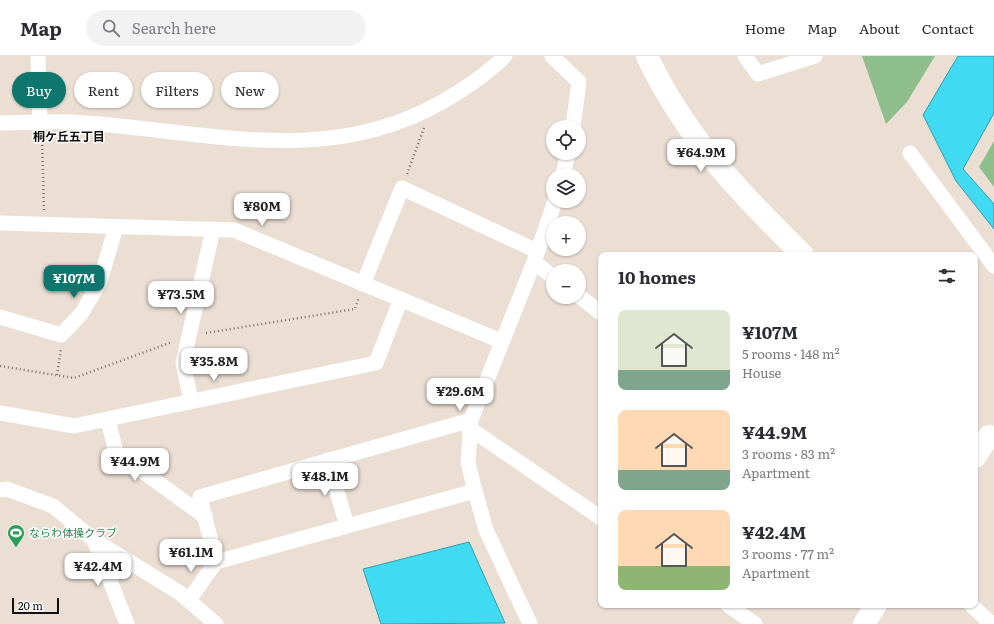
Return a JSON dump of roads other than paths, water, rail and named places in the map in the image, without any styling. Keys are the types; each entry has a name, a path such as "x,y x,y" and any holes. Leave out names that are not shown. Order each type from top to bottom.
{"street":[{"path":"38,56 41,123"},
{"path":"0,123 72,122 269,142 310,141 350,136 385,128 431,108 464,90 494,68 505,56"},
{"path":"552,56 579,82 574,120"},
{"path":"647,56 662,88 701,146 743,196 800,252"},
{"path":"745,56 758,74 814,56"},
{"path":"910,153 994,266"},
{"path":"363,284 402,188 535,256 546,268"},
{"path":"530,624 486,530 468,463 470,424 552,208"},
{"path":"0,223 234,230 501,341"},
{"path":"0,317 61,335 81,314 99,284 116,227"},
{"path":"191,401 183,363 213,229"},
{"path":"0,413 74,426 376,363 401,299"},
{"path":"586,301 598,311"},
{"path":"108,420 116,452 204,516"},
{"path":"216,562 200,497 328,460 470,424 598,516"},
{"path":"978,451 988,433"},
{"path":"328,460 347,526"},
{"path":"0,490 7,489 53,506 94,540 180,593 216,624"},
{"path":"189,600 216,562 475,491"},
{"path":"94,540 128,624"},
{"path":"732,608 755,624"},
{"path":"864,624 874,608"},
{"path":"974,608 992,624"}],"water":[{"path":"958,56 994,56 994,113 963,169 994,204 994,229 956,181 923,115"},
{"path":"469,542 505,623 381,624 363,569"}],"place":[{"name":"ならわ体操クラブ","path":"16,548"}],"district":[{"name":"桐ケ丘五丁目","path":"69,137"}]}
